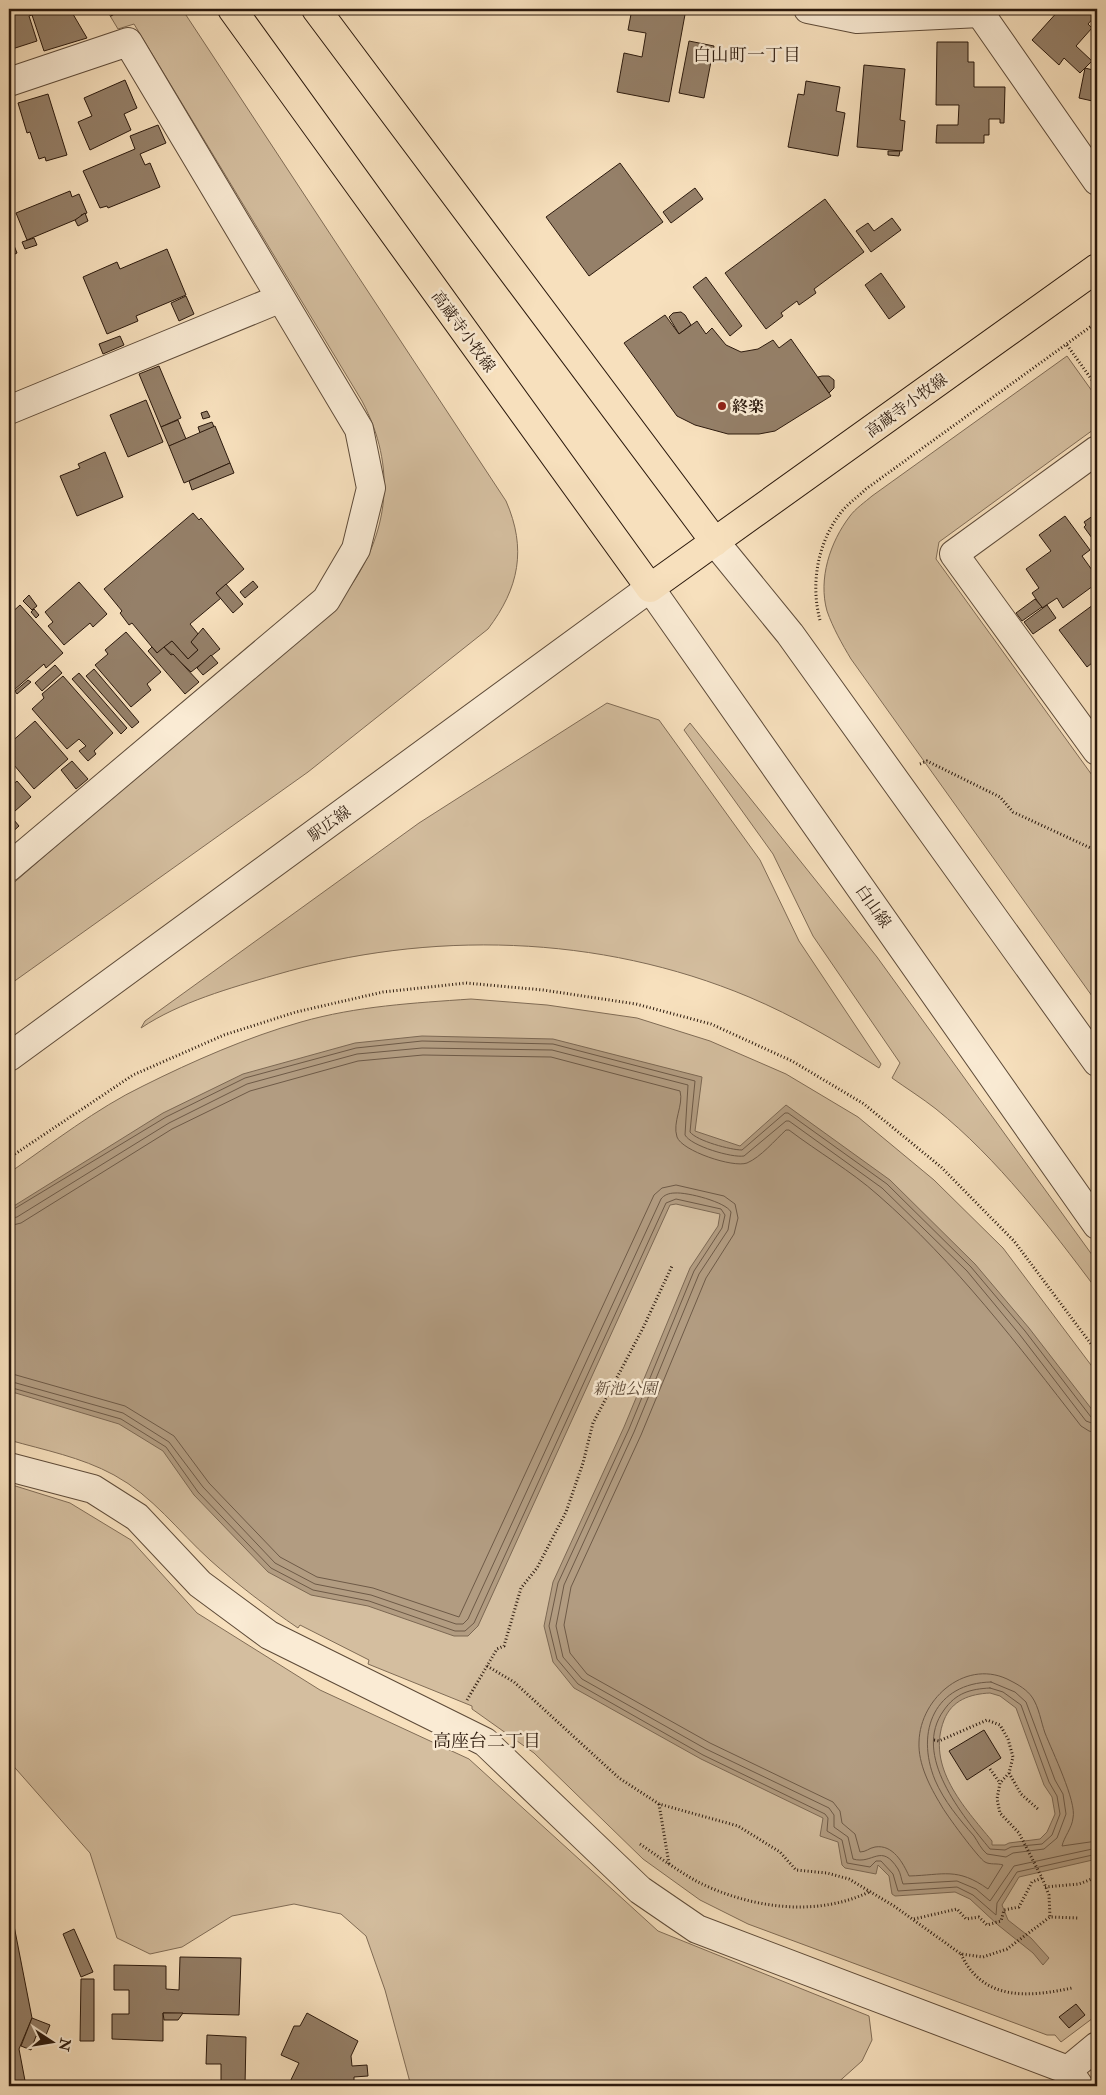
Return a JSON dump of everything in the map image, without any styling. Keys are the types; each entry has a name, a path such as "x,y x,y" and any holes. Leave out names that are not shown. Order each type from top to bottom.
{"main road":[{"name":"高蔵寺小牧線","path":"232,9 650,588 1097,268"},
{"path":"316,9 715,542"}],"street":[{"path":"808,9 857,19 983,11 1097,181"},
{"path":"9,82 128,42 279,298 359,428 371,488 356,549 326,600 9,867"},
{"path":"9,410 279,298"},
{"path":"1097,450 954,554 1097,752"},
{"path":"715,542 790,634 1097,1062"},
{"name":"駅広線","path":"9,1058 650,588"},
{"name":"白山線","path":"650,588 1097,1225"},
{"path":"9,1467 93,1489 137,1517 200,1584 269,1635 485,1742 640,1890 697,1929 1073,2078 1097,2046"}],"path":[{"path":"822,628 815,603 816,569 825,540 843,510 866,489 1097,322"},
{"path":"1067,344 1097,387"},
{"path":"917,766 927,760 1000,797 1014,812 1097,851"},
{"path":"9,1158 133,1076 224,1035 296,1012 383,992 466,983 543,990 636,1004 711,1024 792,1061 864,1104 941,1167 1014,1241 1097,1352"},
{"path":"466,1702 497,1649 504,1646 521,1588 537,1568 563,1518 583,1463 593,1423 672,1266"},
{"path":"487,1666 514,1682 620,1778 659,1804 738,1826 780,1852 796,1870 827,1873 849,1879 871,1891 961,1954 983,1957 1007,1949 1050,1917 1079,1918"},
{"path":"934,1740 939,1741 987,1720 1000,1725 1008,1739 1013,1758 1009,1772 1000,1783 997,1799 1000,1812 1019,1833 1042,1878 1049,1894 1050,1917"},
{"path":"990,1769 1000,1783"},
{"path":"1009,1772 1021,1794 1039,1810"},
{"path":"659,1804 669,1864"},
{"path":"632,1838 697,1882 753,1903 816,1907 851,1901 871,1891"},
{"path":"1045,1887 1079,1884 1097,1877"},
{"path":"914,1920 957,1909 966,1919 979,1916 987,1925 1001,1921 1004,1910 1019,1907 1032,1882 1042,1878"},
{"path":"961,1954 966,1966 986,1984 1012,1994 1038,1995 1072,1988"}],"green space":[{"path":"106,9 182,9 506,501 513,519 518,552 513,583 499,614 488,629 308,772 9,985 9,887 345,594 372,548 384,500 384,475 380,451 373,426 362,401 134,24 118,29"},
{"path":"1067,356 1097,398 1097,427 939,542 936,559 1097,782 1097,1003 851,659 827,611 824,586 825,574 832,549 843,526 855,511 872,496"},
{"path":"607,703 659,720 760,860 799,941 881,1064 879,1068 782,1012 749,997 692,976 633,961 574,950 514,946 453,946 393,951 333,960 241,985 189,1003 141,1028 145,1021 419,823"},
{"path":"690,723 877,957 1090,1252 1097,1262 1097,1290 1022,1194 981,1149 936,1109 892,1078 900,1063 813,936 773,854 684,730"},
{"name":"新池公園","path":"471,999 547,1005 637,1018 710,1041 786,1074 858,1117 934,1180 1003,1248 1097,1373 1097,2015 1061,2042 1055,2035 1047,2035 748,1924 700,1900 643,1859 534,1753 472,1709 472,1706 368,1664 369,1660 300,1625 298,1628 231,1578 198,1549 165,1514 128,1483 76,1459 9,1440 9,1173 74,1127 126,1095 181,1068 241,1042 301,1022 343,1012 386,1006"},
{"path":"9,1484 70,1503 131,1540 197,1613 320,1690 469,1759 658,1931 869,2016 872,2040 862,2061 834,2086 411,2086 385,1990 366,1936 341,1914 294,1904 232,1916 182,1947 150,1954 117,1938 90,1853 9,1761"}],"water":[{"name":"新池公園","path":"422,1036 553,1039 702,1077 695,1131 740,1146 786,1105 890,1180 975,1264 1029,1328 1097,1416 1097,1859 1019,1877 1002,1905 1008,1920 1031,1938 1049,1958 1043,1965 1033,1953 998,1925 970,1899 955,1892 895,1896 892,1894 889,1876 878,1865 876,1874 845,1868 842,1865 838,1842 820,1836 823,1818 701,1759 574,1688 553,1662 544,1626 553,1582 624,1427 690,1268 718,1226 720,1214 676,1204 670,1205 478,1626 468,1636 454,1636 368,1606 311,1595 268,1572 194,1495 163,1451 119,1424 9,1391 9,1209 163,1113 243,1074 355,1043","holes":["990,1693 1000,1696 1016,1708 1044,1785 1052,1797 1055,1814 1047,1832 1040,1839 1005,1845 992,1845 992,1841 970,1814 951,1785 944,1770 940,1754 940,1737 947,1713 962,1699"]}],"building":[{"path":"9,9 50,9 29,16 37,41 9,50"},
{"path":"50,9 70,9 87,38 44,51 32,15"},
{"path":"632,9 686,9 669,102 617,92 624,53 642,57 646,33 628,30"},
{"path":"1060,9 1092,9 1097,14 1088,24 1092,28 1076,46 1092,61 1080,73 1064,58 1059,65 1032,40"},
{"path":"689,41 714,46 704,98 679,93"},
{"path":"937,42 968,42 968,62 974,62 974,87 1005,87 1004,123 1000,123 1000,119 989,119 989,135 984,135 984,143 936,143 937,125 958,125 959,105 936,105"},
{"path":"864,65 905,69 900,120 905,121 902,151 857,147"},
{"path":"1085,68 1097,71 1097,102 1079,98"},
{"path":"125,80 137,108 124,114 131,130 90,150 78,122 92,116 84,98"},
{"path":"806,81 840,87 836,111 845,113 838,156 788,147 798,94 804,95"},
{"path":"48,94 67,155 46,161 45,157 39,159 30,132 27,133 18,103"},
{"path":"158,125 166,143 140,154 145,165 150,163 160,187 108,208 107,206 100,208 83,171 135,149 130,136"},
{"path":"888,151 900,151 899,156 888,155"},
{"path":"620,163 663,222 589,276 546,217"},
{"path":"695,188 703,199 671,223 663,212"},
{"path":"70,191 72,197 79,194 87,213 81,215 82,217 27,240 16,213"},
{"path":"825,199 864,252 814,289 816,293 799,305 797,301 781,313 783,316 766,329 725,273"},
{"path":"85,213 88,221 78,226 75,220"},
{"path":"892,218 901,230 871,252 856,231 868,223 874,231"},
{"path":"9,233 17,253 9,257"},
{"path":"34,238 37,245 25,249 22,242"},
{"path":"167,249 186,295 136,316 138,321 107,334 83,277 117,262 120,269"},
{"path":"881,273 905,307 889,319 865,285"},
{"path":"706,277 742,326 730,336 693,287"},
{"path":"186,296 194,314 179,321 171,303"},
{"path":"681,312 691,325 679,334 669,317 673,313"},
{"path":"665,315 679,334 697,321 706,334 712,328 726,345 741,352 758,349 773,340 779,348 791,339 831,396 775,431 759,434 728,434 695,425 677,416 624,343"},
{"path":"120,336 124,345 103,354 99,344"},
{"path":"159,366 181,418 161,427 139,374"},
{"path":"829,376 834,380 834,388 829,393 818,377"},
{"path":"146,400 163,442 128,457 110,415"},
{"path":"207,411 210,417 203,419 201,413"},
{"path":"178,420 186,439 169,446 161,427"},
{"path":"212,422 214,427 200,433 198,427"},
{"path":"215,426 230,463 184,483 169,446"},
{"path":"105,452 123,497 77,516 60,476 80,468 78,464"},
{"path":"230,463 234,473 192,490 189,481"},
{"path":"193,513 199,520 201,518 244,569 216,593 221,598 190,624 199,635 191,642 198,650 188,659 172,641 157,653 132,623 129,625 120,613 122,611 104,589"},
{"path":"1097,513 1097,545 1084,527 1086,525 1084,522"},
{"path":"1065,516 1090,550 1082,556 1097,577 1097,583 1063,608 1057,598 1042,608 1032,593 1039,588 1026,569 1051,551 1039,535"},
{"path":"253,581 258,587 245,598 240,592"},
{"path":"79,582 107,614 93,627 90,623 64,645 48,626 53,622 45,612"},
{"path":"226,584 243,604 233,613 216,593"},
{"path":"29,595 37,606 32,610 23,601"},
{"path":"1035,599 1042,607 1022,621 1016,613"},
{"path":"1097,602 1097,659 1087,667 1059,630"},
{"path":"20,605 63,653 46,668 44,664 14,690 9,684 9,615"},
{"path":"1047,605 1056,618 1033,634 1024,622"},
{"path":"34,609 39,615 36,618 31,612"},
{"path":"203,628 220,649 191,672 164,647 172,641 188,659 198,650 191,642"},
{"path":"126,632 161,672 147,684 151,690 131,707 95,665 108,654 105,650"},
{"path":"152,647 157,653 164,647 199,682 185,694 148,651"},
{"path":"211,655 218,663 203,675 197,668"},
{"path":"55,665 62,673 42,691 35,683"},
{"path":"94,669 139,722 132,728 86,676"},
{"path":"79,673 127,728 121,734 72,679"},
{"path":"63,676 113,733 94,751 96,754 88,761 79,751 86,746 79,739 67,749 32,709 44,698 42,694"},
{"path":"28,680 31,682 17,694 15,691"},
{"path":"35,721 68,759 34,789 9,759 9,744"},
{"path":"72,761 88,779 76,789 61,770"},
{"path":"17,781 31,797 15,811 9,803 9,788"},
{"path":"9,814 19,826 9,835"},
{"path":"984,1730 1001,1758 967,1780 949,1751"},
{"path":"9,1842 11,1842 14,1853 9,1855"},
{"path":"9,1900 32,2018 19,2049 26,2086 9,2086"},
{"path":"74,1929 93,1972 81,1977 63,1934"},
{"path":"180,1957 241,1958 239,2015 163,2013 163,2041 112,2039 112,2014 129,2014 129,1990 114,1990 114,1965 166,1966 166,1989 179,1990"},
{"path":"81,1979 94,1979 94,2041 80,2041"},
{"path":"1076,2004 1085,2015 1069,2028 1059,2017"},
{"path":"163,2013 183,2013 178,2020 164,2020"},
{"path":"307,2013 358,2041 351,2056 352,2066 367,2065 368,2076 354,2077 354,2086 288,2086 299,2063 281,2055 294,2026 300,2026"},
{"path":"32,2018 50,2025 44,2040 36,2036 31,2050 21,2046"},
{"path":"207,2035 246,2037 245,2086 221,2086 221,2064 206,2064"}],"place":[{"name":"終楽","path":"722,406"}],"district":[{"name":"白山町一丁目","path":"747,55"},
{"name":"高座台二丁目","path":"487,1741"}]}
